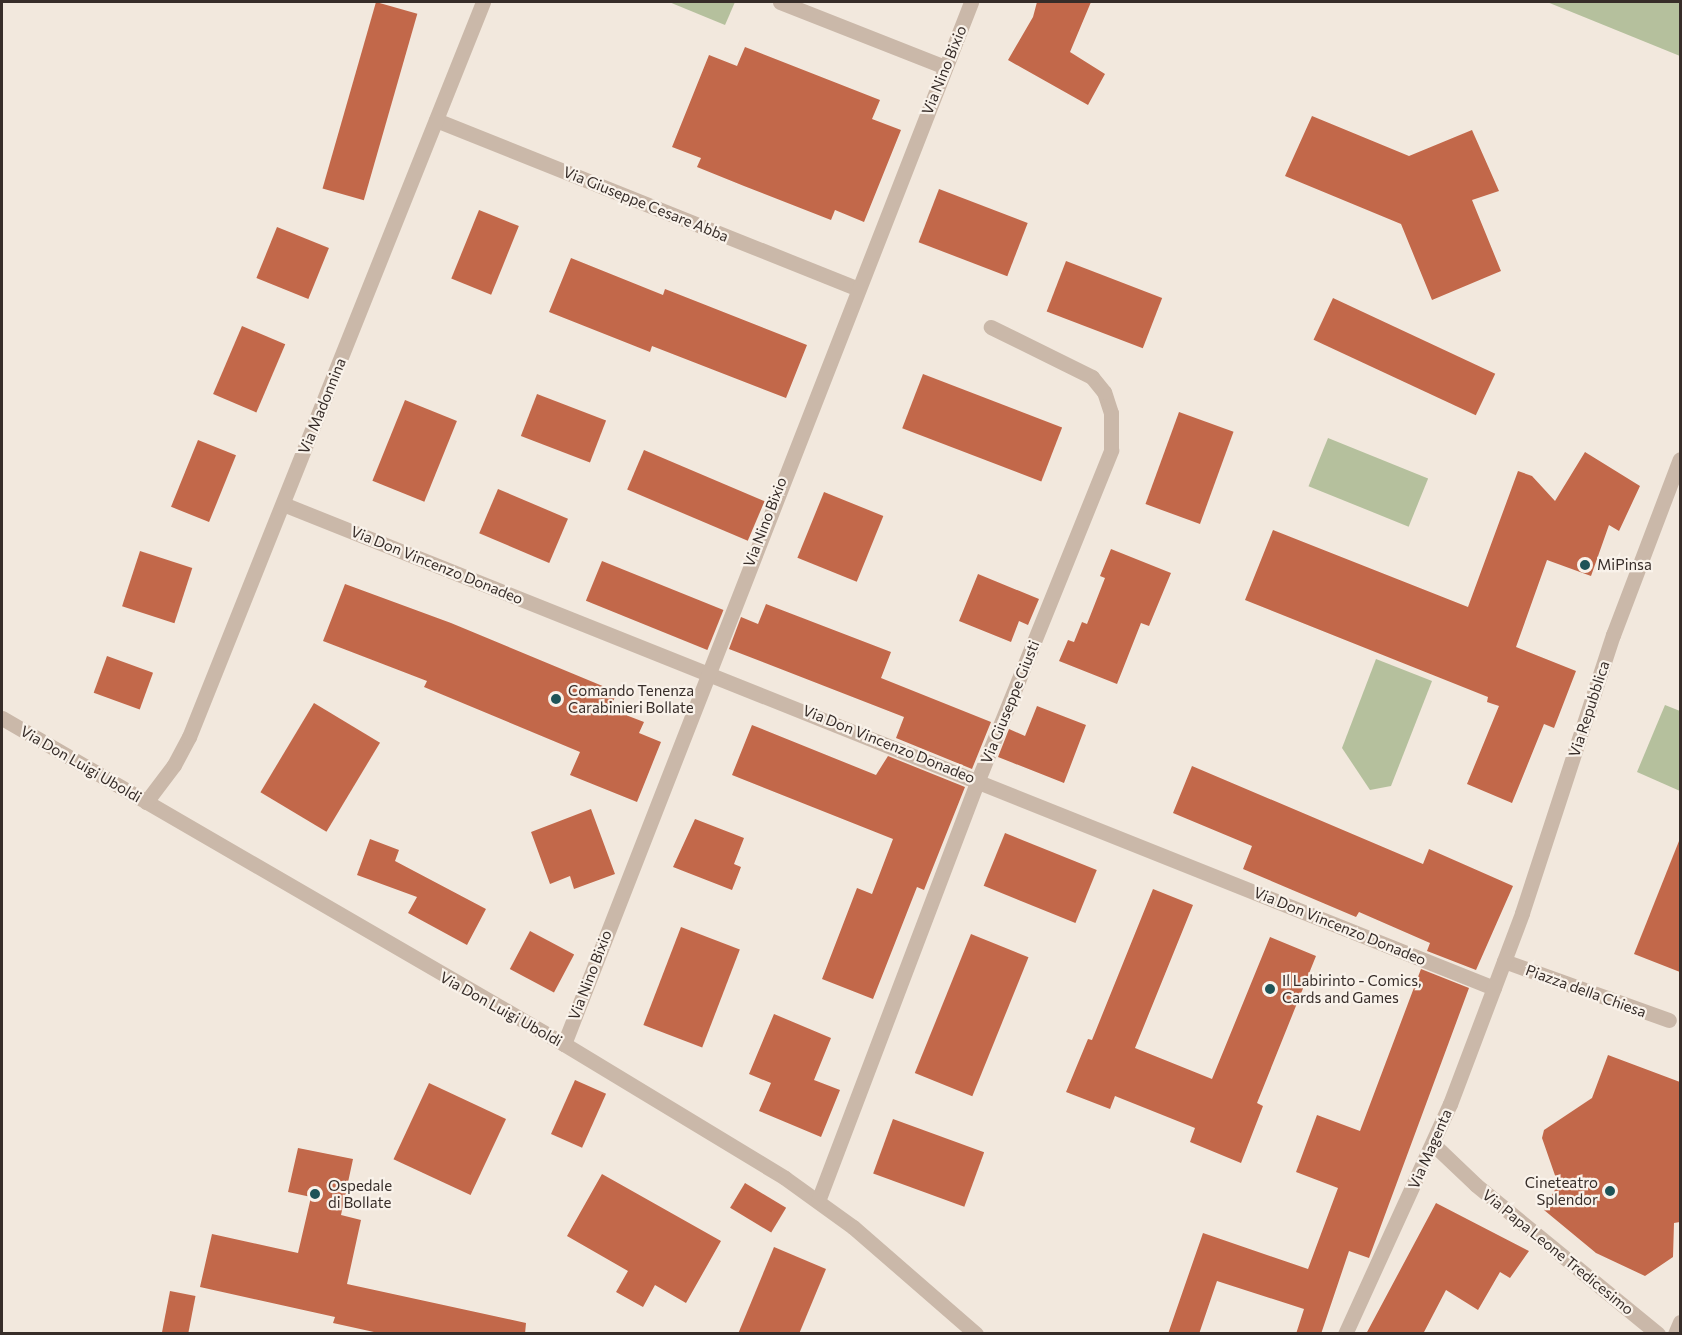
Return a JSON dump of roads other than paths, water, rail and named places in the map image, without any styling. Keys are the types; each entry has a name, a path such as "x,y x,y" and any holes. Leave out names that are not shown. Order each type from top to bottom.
{"street":[{"name":"Via Madonnina","path":"146,802 174,765 189,737 483,2"},
{"path":"780,2 945,67"},
{"name":"Via Nino Bixio","path":"564,1044 857,288 971,2"},
{"name":"Via Giuseppe Cesare Abba","path":"436,120 857,288"},
{"name":"Via Giuseppe Giusti","path":"818,1201 978,780 1103,476 1112,439 1107,401 1092,377 991,327"},
{"name":"Via Repubblica","path":"1504,961 1613,635 1680,459"},
{"name":"Via Don Vincenzo Donadeo","path":"283,504 1494,988"},
{"name":"Via Don Luigi Uboldi","path":"2,718 564,1044 818,1201 976,1334"},
{"name":"Via Magenta","path":"1345,1334 1433,1144 1504,961"},
{"name":"Piazza della Chiesa","path":"1504,961 1669,1020"},
{"name":"Via Papa Leone Tredicesimo","path":"1433,1144 1476,1185 1658,1334"},
{"path":"1675,1334 1680,1322"}],"place":[{"name":"MiPinsa","path":"1585,565"},
{"name":"Comando Tenenza Carabinieri Bollate","path":"556,699"},
{"name":"Il Labirinto - Comics, Cards and Games","path":"1270,989"},
{"name":"Cineteatro Splendor","path":"1610,1191"},
{"name":"Ospedale di Bollate","path":"315,1194"}]}
